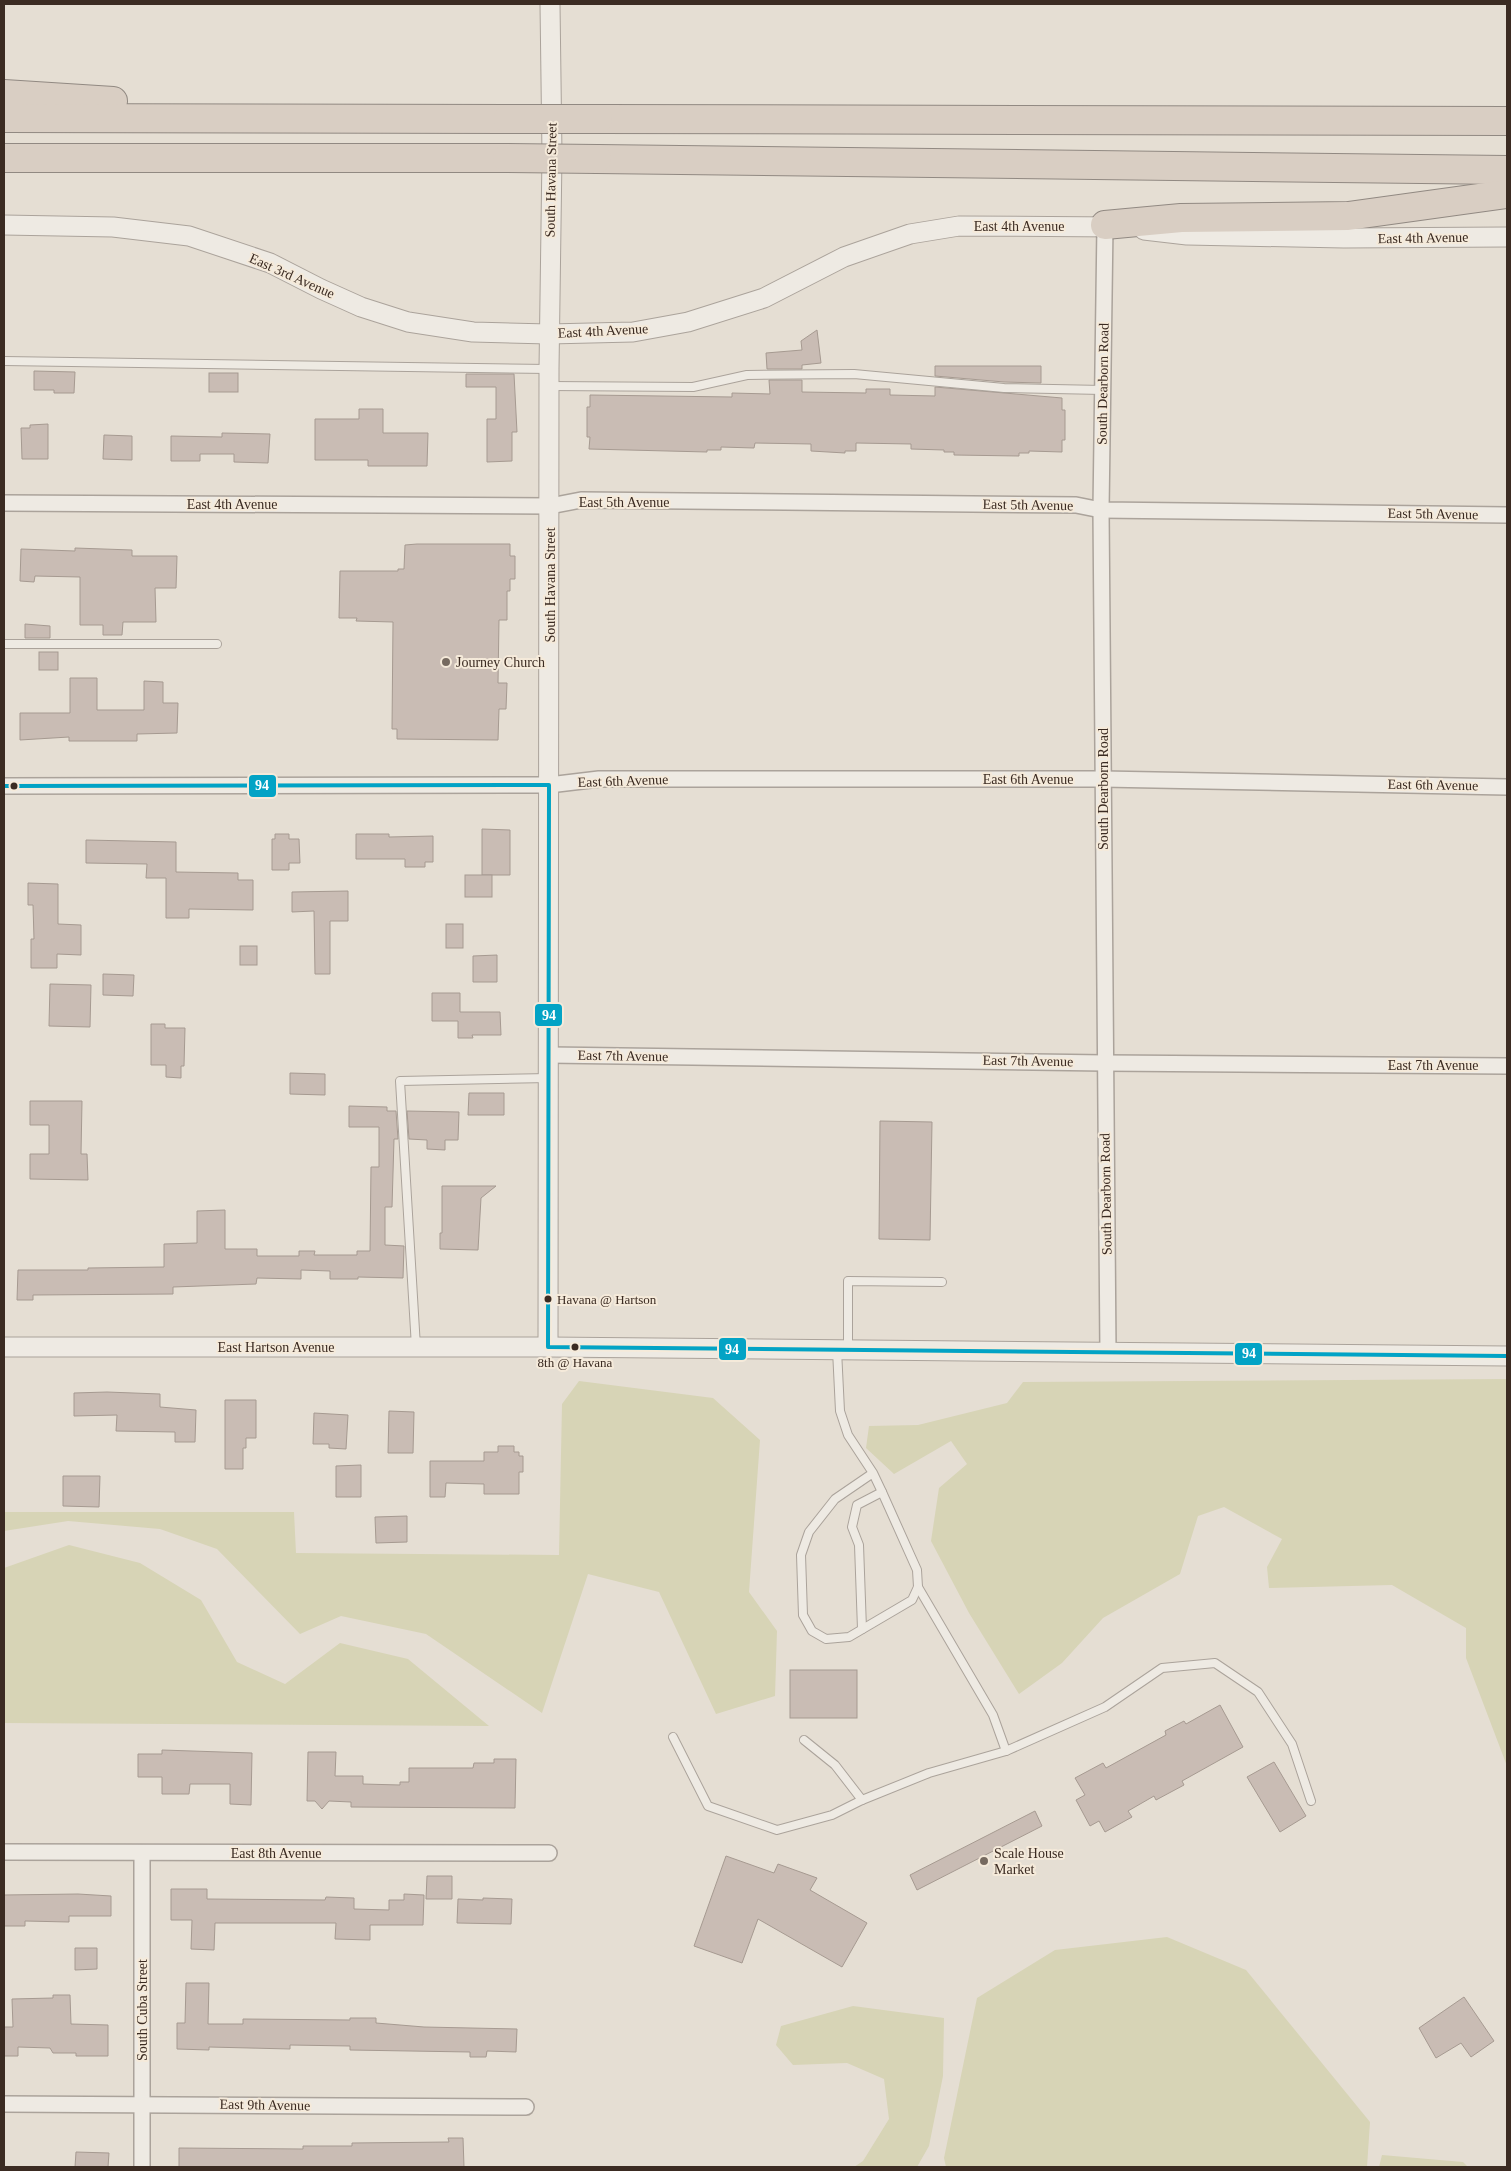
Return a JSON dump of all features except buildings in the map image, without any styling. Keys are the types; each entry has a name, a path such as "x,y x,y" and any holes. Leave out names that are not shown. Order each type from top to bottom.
{"highway":[{"path":"4,94 407,118"},
{"path":"4,118 1507,121"},
{"path":"4,158 507,158 1507,170"},
{"path":"1105,225 1181,218 1348,216 1507,194"}],"street":[{"name":"South Havana Street","path":"548,1347 549,334 552,155 550,4"},
{"name":"East 3rd Avenue","path":"4,225 113,227 189,236 270,263 321,290 361,307 408,322 473,332 549,334"},
{"name":"East 4th Avenue","path":"549,334 632,332 688,322 764,298 844,258 910,234 959,226 1105,225 1186,235 1344,238 1507,237"},
{"name":"South Dearborn Road","path":"1105,225 1101,510 1108,1352"},
{"name":"East 5th Avenue","path":"550,506 591,500 1076,505 1101,510 1507,515"},
{"name":"East 4th Avenue","path":"4,503 550,506"},
{"name":"East 6th Avenue","path":"549,785 600,779 1104,779 1507,787"},
{"path":"4,786 549,785"},
{"name":"East 7th Avenue","path":"549,1054 1507,1066"},
{"name":"East Hartson Avenue","path":"4,1347 548,1347"},
{"path":"548,1347 1507,1356"},
{"name":"East 8th Avenue","path":"4,1852 549,1853"},
{"name":"South Cuba Street","path":"142,1853 142,2167"},
{"name":"East 9th Avenue","path":"4,2104 526,2108"}],"lane":[{"path":"4,361 549,377 693,387 747,375 854,374 1004,388 1103,390"},
{"path":"4,644 217,644"},
{"path":"416,1347 400,1081 549,1078"},
{"path":"942,1282 848,1282 840,1412 848,1435 873,1473 917,1570 918,1587 993,1715 1006,1751"},
{"path":"873,1473 835,1499 809,1532 801,1555 803,1615 812,1631 826,1639 848,1637 912,1600 918,1587"},
{"path":"862,1629 859,1545 852,1527 857,1505 882,1492"},
{"path":"673,1737 708,1806 777,1830 832,1815 862,1800 930,1773 1006,1751 1105,1707 1162,1668 1215,1663 1258,1692 1292,1744 1311,1801"},
{"path":"804,1740 835,1765 862,1800"}],"shaded area":[{"path":"1507,1379 1507,1766 1466,1658 1466,1628 1392,1585 1269,1588 1267,1567 1282,1539 1224,1507 1198,1516 1180,1574 1103,1618 1062,1663 1019,1694 969,1613 931,1541 939,1488 967,1464 951,1441 894,1474 866,1448 869,1426 918,1425 1007,1403 1023,1382"},
{"path":"579,1381 713,1398 760,1440 749,1592 777,1631 775,1696 716,1714 659,1592 588,1574 542,1713 426,1634 341,1616 300,1634 217,1549 160,1529 68,1521 4,1531 4,1512 294,1512 296,1553 559,1555 562,1404"},
{"path":"69,1545 140,1563 201,1600 237,1662 285,1684 340,1643 408,1659 489,1726 4,1723 4,1568"},
{"path":"1167,1937 1246,1970 1370,2122 1367,2167 946,2167 944,2158 977,1998 1055,1950"},
{"path":"853,2006 944,2018 943,2076 929,2146 917,2167 854,2167 863,2161 889,2119 884,2079 847,2063 793,2065 776,2045 781,2026"},
{"path":"1382,2155 1463,2162 1468,2167 1379,2167"}],"transit line":[{"name":"94","path":"4,786 549,785 548,1347 1507,1356"}],"place":[{"name":"Journey Church","path":"446,662"},
{"name":"Havana @ Hartson","path":"548,1299"},
{"name":"8th @ Havana","path":"575,1347"},
{"name":"Scale House Market","path":"984,1861"}]}
